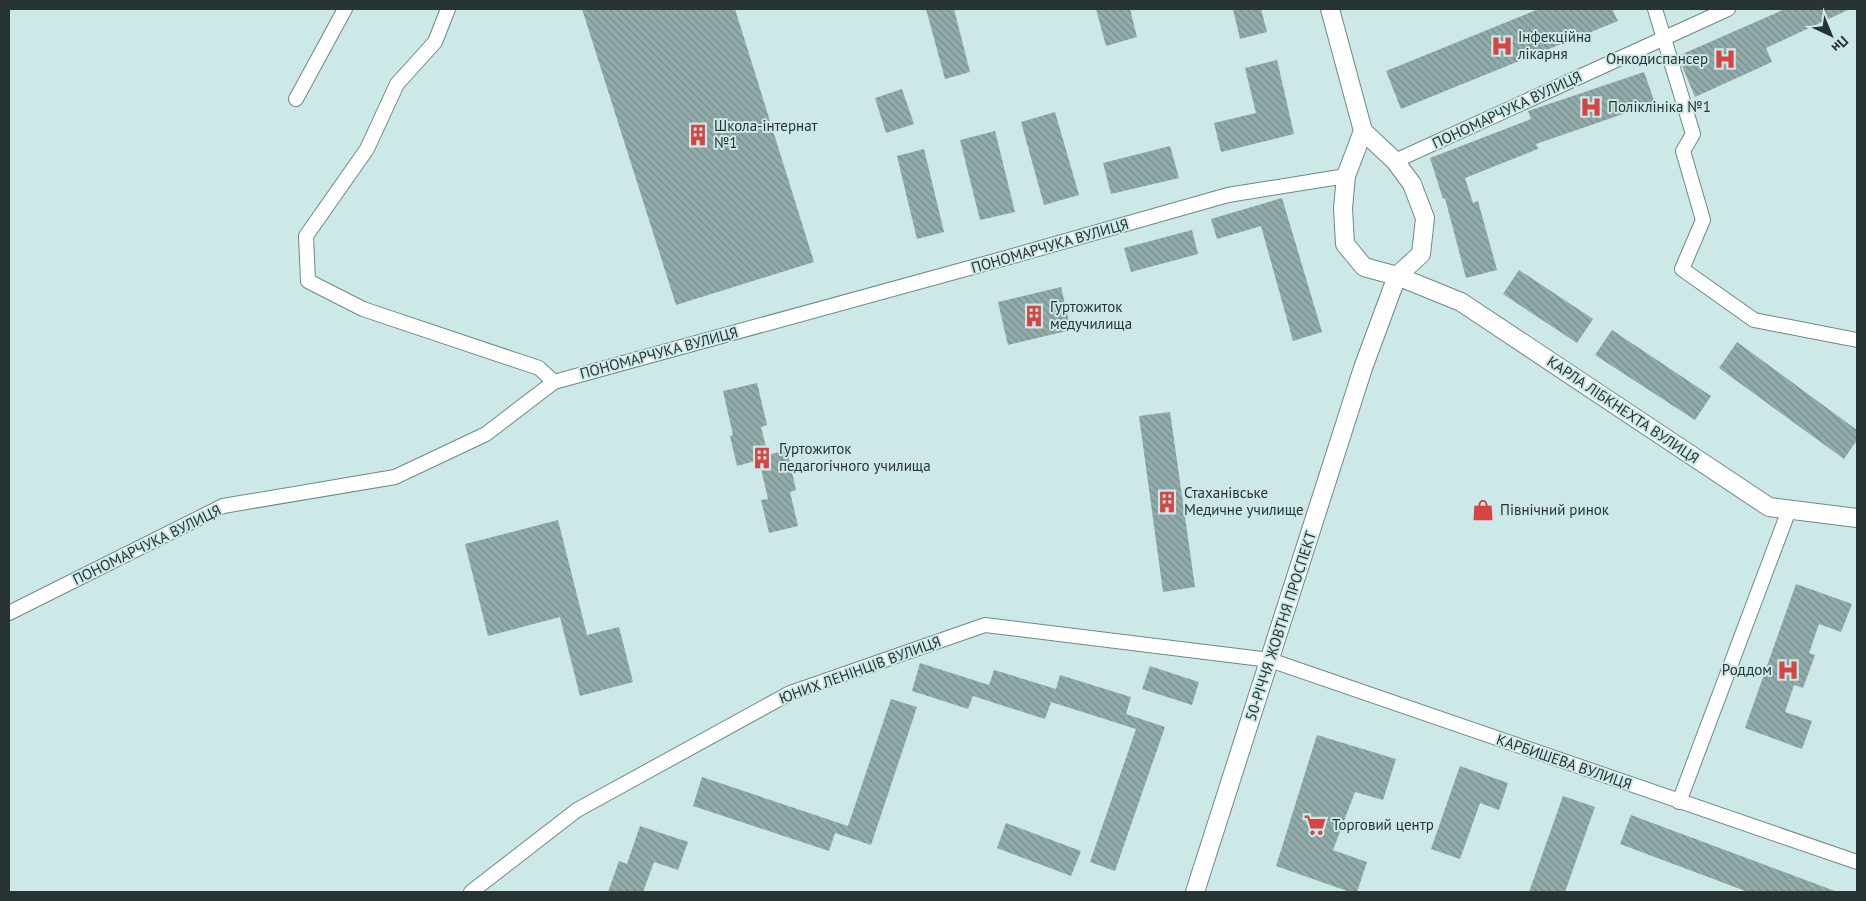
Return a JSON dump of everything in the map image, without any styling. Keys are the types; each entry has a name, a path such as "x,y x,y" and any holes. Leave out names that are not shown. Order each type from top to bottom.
{"street":[{"path":"296,99 345,9"},
{"path":"448,9 435,42 397,84 367,149 306,236 308,281 363,309 539,368 554,382"},
{"path":"1330,9 1363,131 1395,161 1412,184 1425,218 1421,254 1397,276"},
{"path":"1656,9 1693,134 1683,152 1703,220 1682,269 1754,320 1857,340"},
{"name":"ПОНОМАРЧУКА ВУЛИЦЯ","path":"1395,161 1728,9"},
{"name":"КАРЛА ЛІБКНЕХТА ВУЛИЦЯ","path":"1363,131 1346,176 1343,208 1345,244 1364,267 1397,276 1461,302 1769,507 1857,518"},
{"name":"ПОНОМАРЧУКА ВУЛИЦЯ","path":"9,613 223,506 395,477 486,434 554,382 1228,195 1346,176"},
{"name":"50-РІЧЧЯ ЖОВТНЯ ПРОСПЕКТ","path":"1195,892 1362,368 1397,276"},
{"path":"1679,802 1789,510"},
{"name":"ЮНИХ ЛЕНІНЦІВ ВУЛИЦЯ","path":"471,892 577,810 790,693 985,625 1270,660"},
{"name":"КАРБИШЕВА ВУЛИЦЯ","path":"1270,660 1857,862"}],"building":[{"name":"Школа-інтернат №1","path":"582,9 735,9 814,262 676,305"},
{"path":"926,9 954,9 970,72 945,79"},
{"path":"1096,9 1130,9 1137,37 1106,46"},
{"path":"1233,9 1261,9 1267,32 1240,39"},
{"name":"Інфекційна лікарня","path":"1539,9 1612,9 1618,21 1401,109 1386,71"},
{"name":"Онкодиспансер","path":"1785,9 1850,9 1766,48 1772,62 1695,97 1678,56"},
{"path":"1277,60 1294,134 1221,152 1214,123 1256,113 1245,68"},
{"path":"1644,72 1655,103 1536,144 1538,149 1465,178 1473,203 1478,201 1497,270 1466,278 1445,198 1443,199 1430,158 1531,119 1528,111"},
{"path":"902,89 914,124 886,133 875,98"},
{"path":"1055,112 1079,195 1044,205 1021,122"},
{"path":"995,131 1015,212 980,220 960,140"},
{"path":"1170,146 1179,178 1111,194 1103,163"},
{"path":"924,149 944,232 917,239 897,156"},
{"path":"1282,198 1322,332 1293,341 1261,226 1217,239 1211,219"},
{"path":"1192,230 1198,254 1131,272 1124,248"},
{"path":"1519,270 1593,319 1577,343 1503,294"},
{"name":"Гуртожиток медучилища","path":"1061,287 1071,330 1008,345 998,302"},
{"path":"1612,330 1711,396 1695,420 1595,355"},
{"path":"1737,342 1857,430 1857,440 1844,459 1719,368"},
{"name":"Гуртожиток педагогічного училища","path":"757,383 767,425 761,427 768,455 787,450 796,490 790,492 798,526 769,533 761,500 768,499 759,460 737,466 730,436 733,435 723,391"},
{"name":"Стаханівське Медичне училище","path":"1170,412 1195,587 1163,592 1139,416"},
{"path":"558,520 587,635 619,627 633,682 580,696 560,617 488,636 465,544"},
{"name":"Роддом","path":"1796,584 1852,604 1841,632 1819,624 1809,653 1815,655 1803,688 1794,685 1785,712 1812,721 1802,749 1745,728"},
{"path":"920,663 989,685 994,670 1056,689 1060,675 1131,697 1126,714 1165,727 1115,871 1090,862 1136,729 1051,702 1045,719 973,696 968,709 912,691"},
{"path":"1150,666 1199,682 1192,705 1142,689"},
{"path":"891,699 917,707 871,845 835,833 829,851 693,806 702,777 848,826"},
{"name":"Торговий центр","path":"1317,735 1396,759 1383,800 1355,792 1333,850 1367,862 1357,892 1350,892 1276,866"},
{"path":"1460,766 1508,783 1499,810 1480,803 1460,859 1431,849"},
{"path":"1563,796 1595,807 1565,892 1529,892"},
{"path":"1631,815 1835,892 1748,892 1620,844"},
{"path":"1006,823 1081,851 1071,876 997,848"},
{"path":"640,826 688,842 678,870 654,862 643,892 608,892 619,861 627,864"}],"place":[{"name":"Інфекційна лікарня","path":"1502,46"},
{"name":"Онкодиспансер","path":"1725,59"},
{"name":"Поліклініка №1","path":"1591,107"},
{"name":"Школа-інтернат №1","path":"698,135"},
{"name":"Гуртожиток медучилища","path":"1034,316"},
{"name":"Гуртожиток педагогічного училища","path":"762,458"},
{"name":"Стаханівське Медичне училище","path":"1167,502"},
{"name":"Північний ринок","path":"1483,510"},
{"name":"Роддом","path":"1788,670"},
{"name":"Торговий центр","path":"1315,825"}]}
